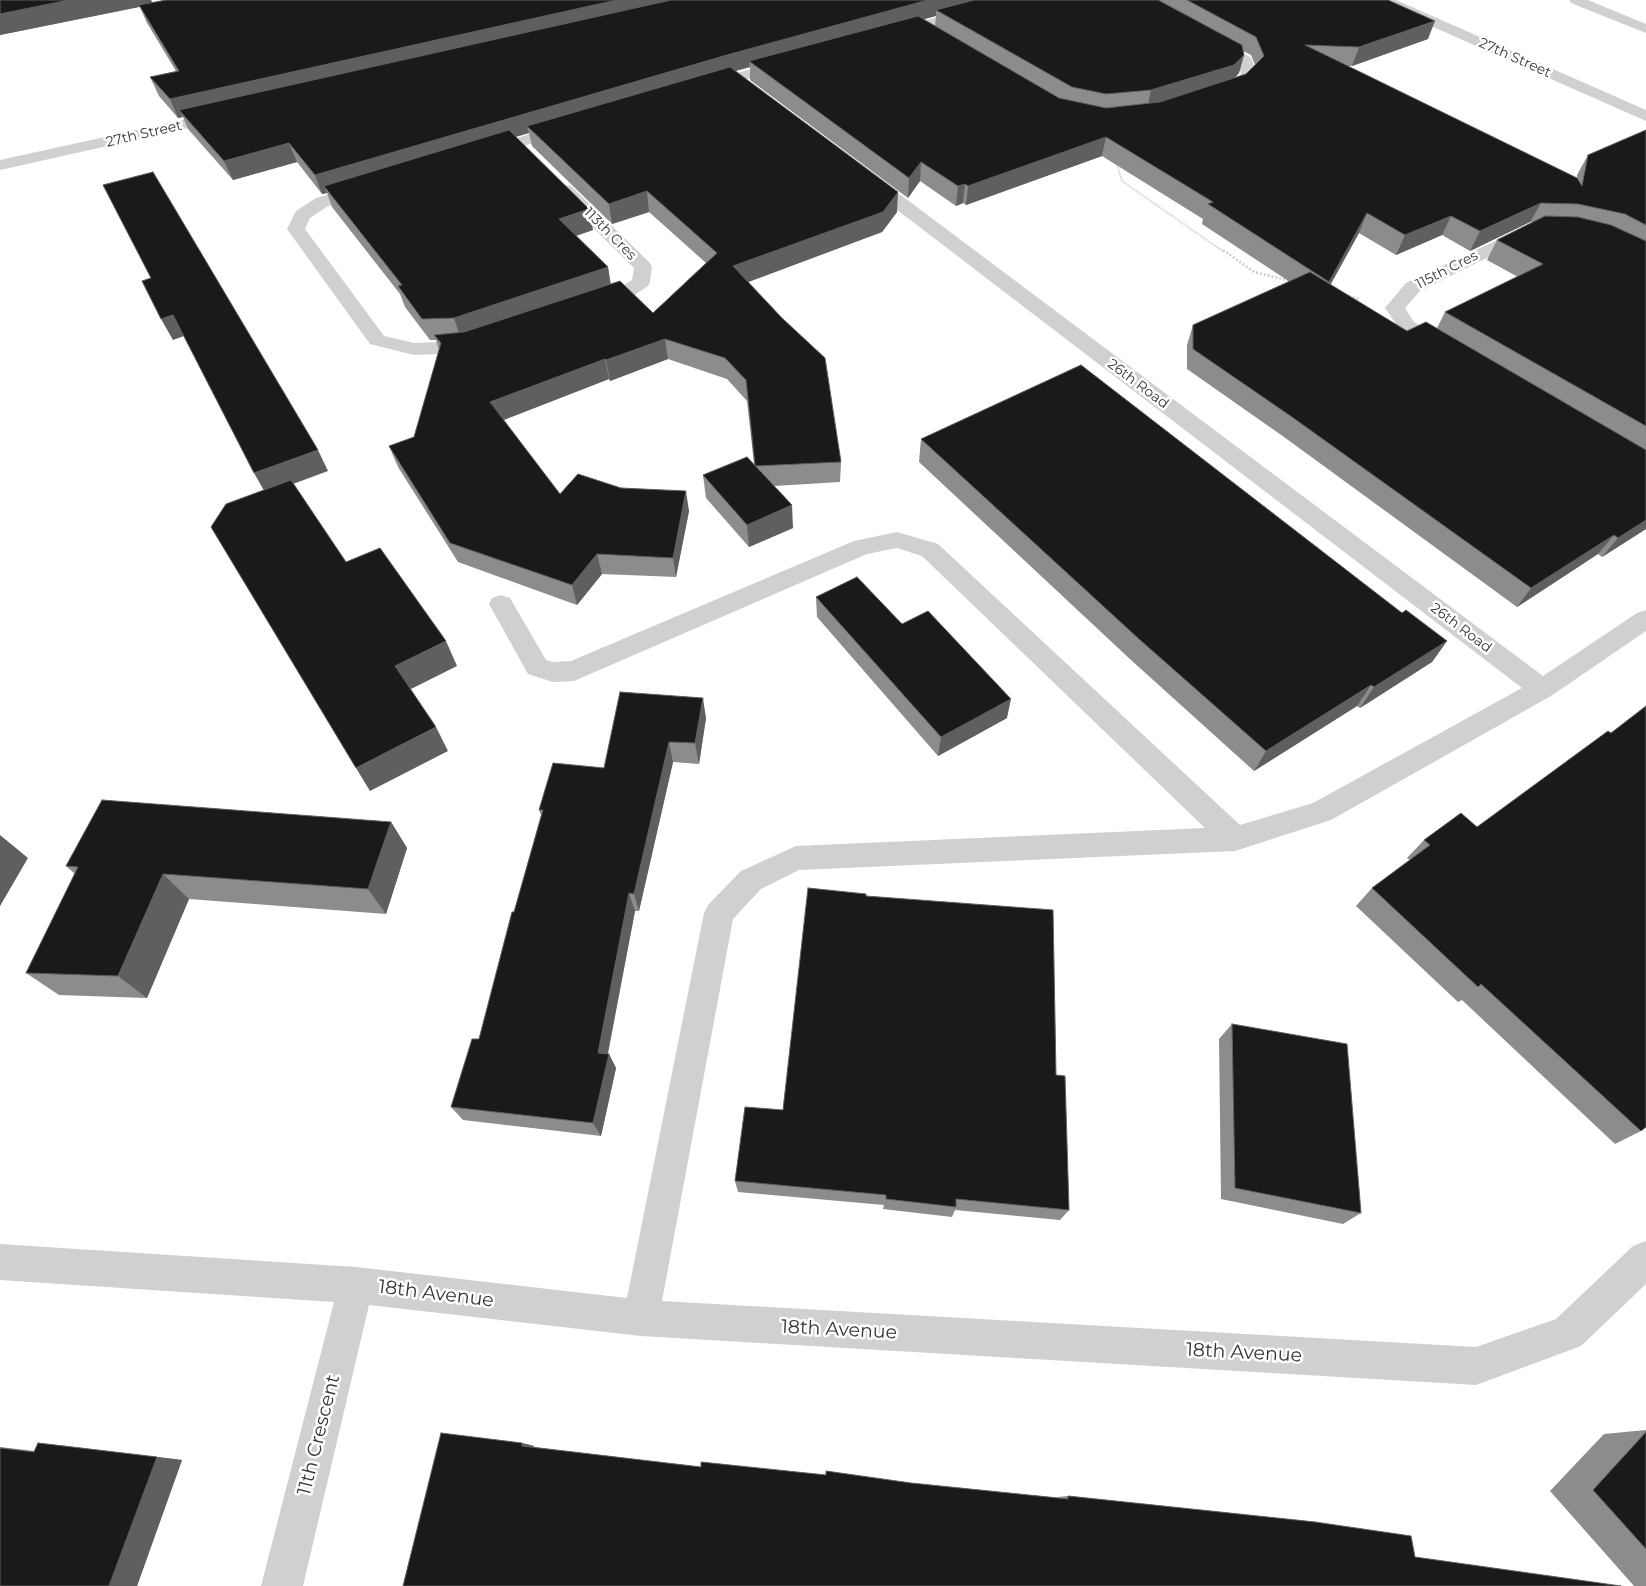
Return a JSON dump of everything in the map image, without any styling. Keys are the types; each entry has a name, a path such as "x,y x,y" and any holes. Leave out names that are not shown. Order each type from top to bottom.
{"street":[{"path":"882,37 1014,0"},
{"name":"27th Street","path":"1384,0 1646,116"},
{"path":"1576,0 1642,27"},
{"path":"919,27 936,37"},
{"path":"1195,32 1245,60 1249,75 1235,88 1209,96"},
{"path":"696,89 742,84 799,60"},
{"name":"27th Street","path":"0,165 237,112"},
{"path":"471,157 583,123"},
{"path":"518,143 531,156"},
{"name":"26th Road","path":"853,168 1542,689"},
{"name":"113th Cres","path":"552,177 643,267 641,282 626,292 580,307"},
{"path":"378,185 322,202 302,215 296,229 377,340 414,349 463,347 490,338"},
{"name":"115th Cres","path":"1395,308 1413,287 1531,229 1549,229"},
{"path":"1395,308 1407,326 1458,356"},
{"path":"501,604 537,667 553,672 574,672 862,547 897,540 930,550 1235,839"},
{"path":"640,1318 719,913 751,880 796,858 1235,839 1321,812 1542,689 1646,619"},
{"name":"18th Avenue","path":"0,1262 356,1284 640,1318 1476,1366 1568,1333 1645,1262"},
{"name":"11th Crescent","path":"282,1586 356,1284"}],"path":[{"path":"1114,155 1122,181 1254,272 1291,281"},
{"path":"1338,293 1395,308"}],"building":[{"path":"0,0 69,0 0,14"},
{"path":"166,0 617,0 170,99 150,77 179,71 139,5"},
{"path":"671,0 928,0 727,55 315,175 289,143 224,161 179,110"},
{"path":"974,0 1158,0 1242,45 1244,55 1234,65 1151,90 1106,94 1072,87 936,10"},
{"path":"1187,0 1388,0 1435,21 1359,47 1305,45 1577,178 1582,186 1588,155 1646,130 1646,225 1625,214 1578,204 1541,203 1480,231 1451,216 1405,235 1367,213 1329,282 1208,204 1213,202 1106,137 968,186 965,184 958,186 921,162 909,178 749,61 918,16 1059,98 1106,108 1160,102 1246,74 1264,56 1256,37"},
{"path":"730,67 898,192 883,212 733,266 782,318 825,358 841,462 756,466 746,380 725,358 665,339 605,359 490,402 560,494 578,474 621,488 686,491 673,558 597,554 572,585 450,543 389,446 414,437 441,343 434,335 464,332 620,281 653,313 717,253 647,191 609,204 527,126"},
{"path":"509,130 589,209 559,219 608,267 454,318 422,319 398,286 402,285 324,186"},
{"path":"153,172 318,450 254,473 173,315 161,319 142,281 151,278 103,185"},
{"path":"1545,216 1578,217 1611,225 1646,241 1646,426 1445,312 1543,264 1497,240"},
{"path":"1310,272 1407,331 1426,322 1646,450 1646,520 1618,538 1614,535 1531,588 1292,417 1193,349 1193,325"},
{"path":"1081,365 1402,613 1406,610 1447,641 1374,687 1371,685 1266,751 1139,639 921,439"},
{"path":"747,457 792,505 747,525 703,475"},
{"path":"291,480 346,562 380,548 446,641 395,666 436,727 356,768 211,527 226,504"},
{"path":"857,577 902,624 928,611 1011,699 941,737 816,597"},
{"path":"620,692 703,698 695,743 669,742 634,894 629,893 598,1053 609,1054 593,1123 451,1107 472,1039 479,1039 512,912 514,912 543,810 539,810 553,763 604,768"},
{"path":"1646,706 1646,1127 1641,1131 1481,984 1478,987 1372,888 1430,845 1424,840 1461,813 1477,827 1608,731 1611,733"},
{"path":"102,800 391,822 368,889 163,874 118,976 26,973 78,867 66,866"},
{"path":"808,888 866,894 866,896 1053,910 1056,1075 1065,1076 1069,1210 956,1199 956,1207 886,1199 886,1195 735,1181 745,1107 783,1110"},
{"path":"1232,1024 1347,1044 1361,1213 1235,1188"},
{"path":"1646,1432 1646,1549 1593,1490"},
{"path":"441,1433 522,1443 522,1446 701,1467 701,1462 826,1475 826,1471 911,1483 1068,1499 1068,1496 1315,1522 1411,1536 1415,1557 1621,1586 403,1586"},
{"path":"38,1443 157,1457 109,1586 0,1586 0,1448 34,1452"}]}
